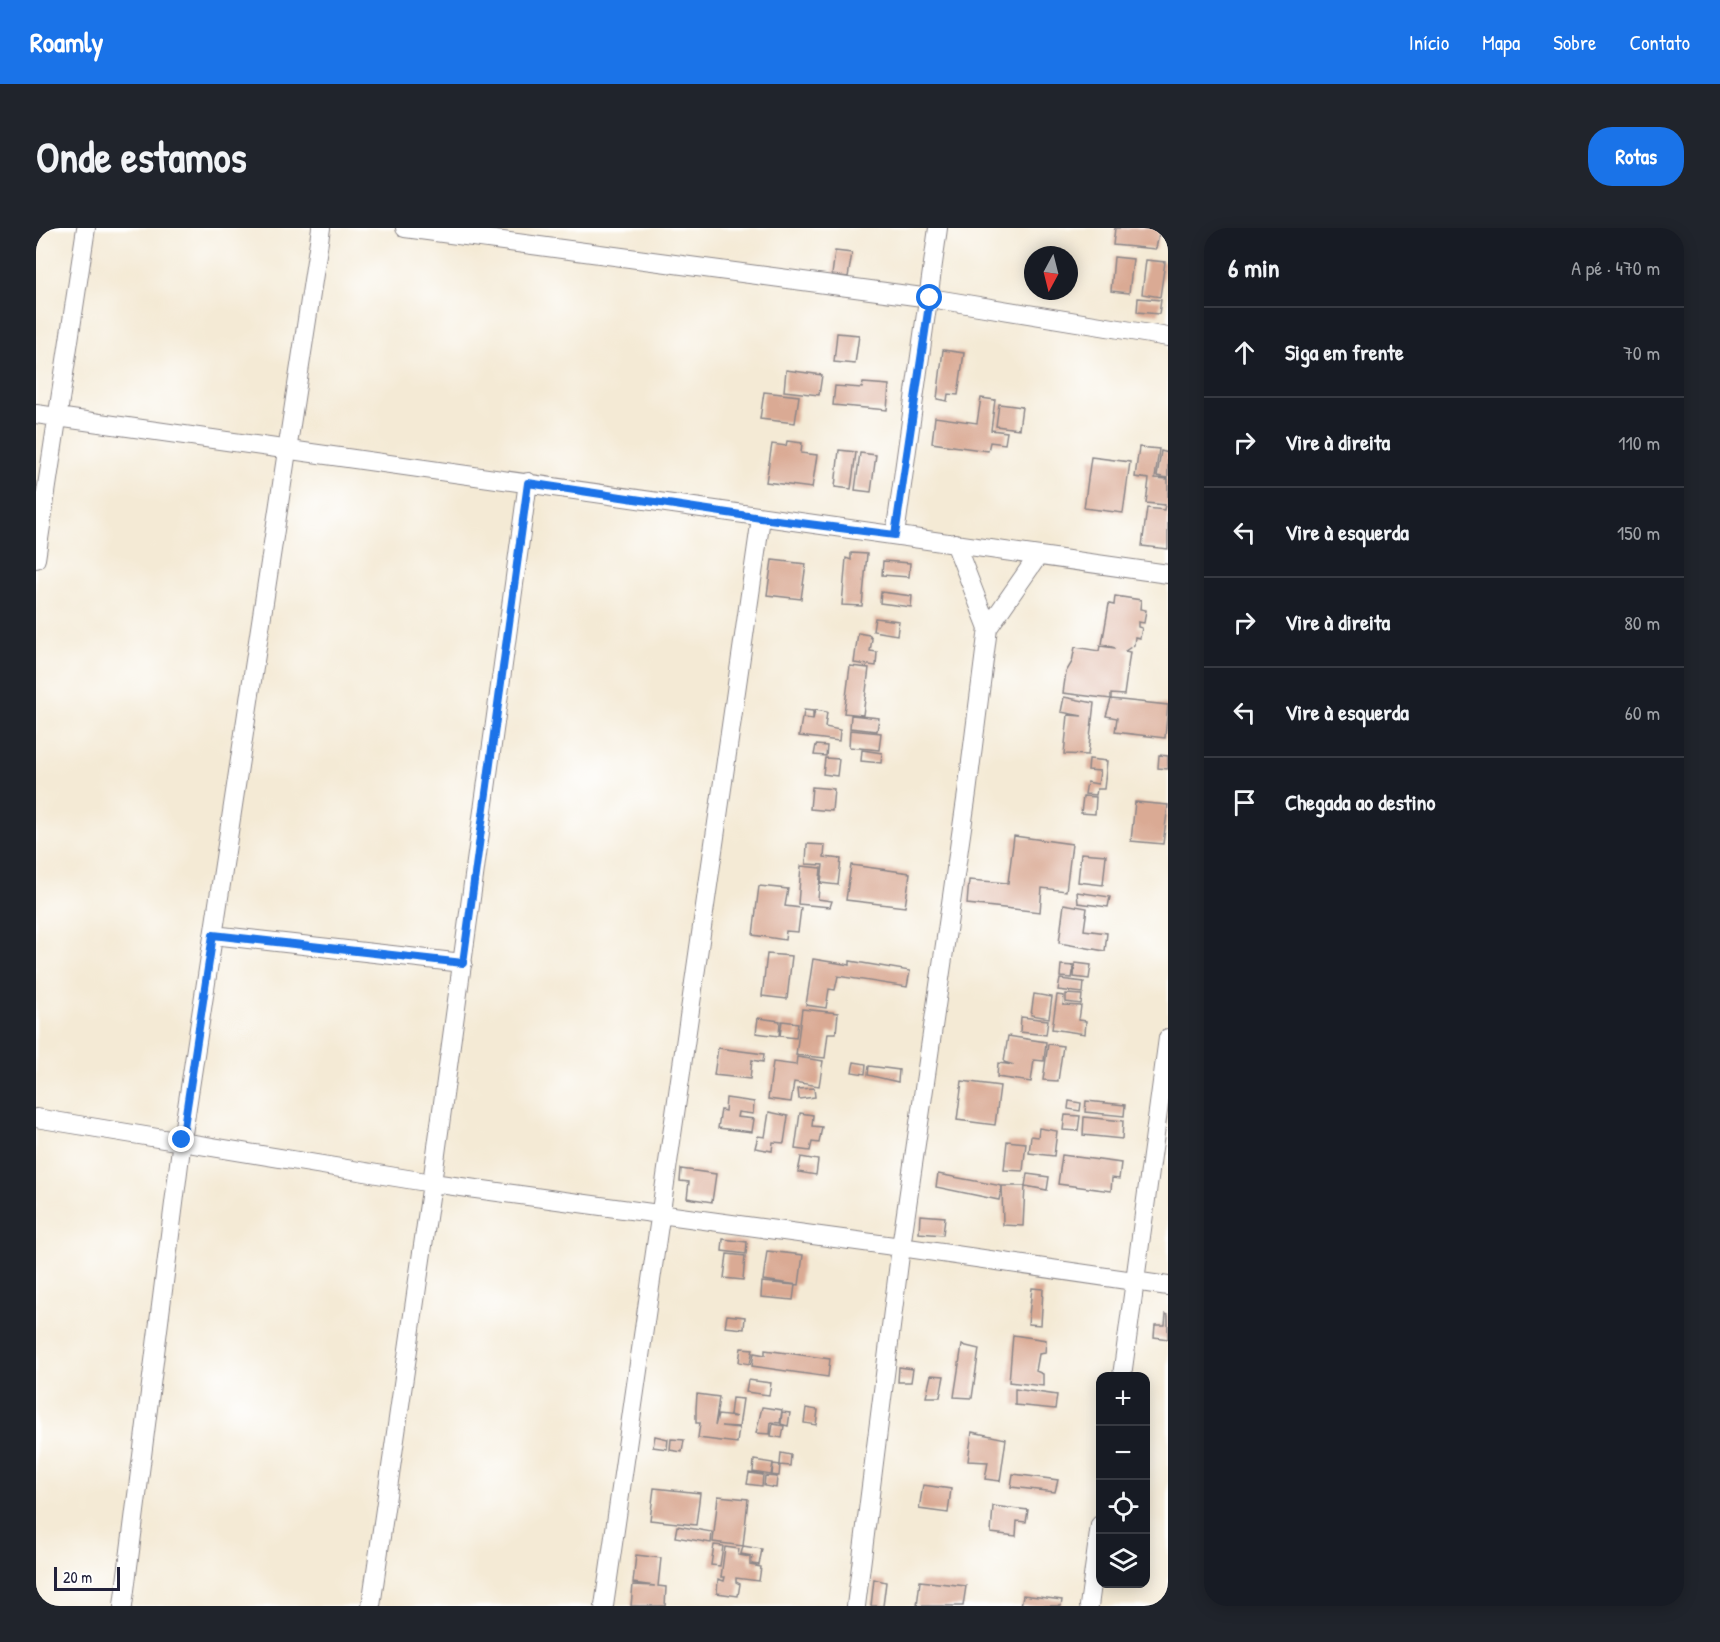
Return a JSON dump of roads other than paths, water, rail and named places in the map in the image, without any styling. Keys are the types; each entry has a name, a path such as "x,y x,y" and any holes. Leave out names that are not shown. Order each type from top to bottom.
{"street":[{"path":"36,559 55,417 86,228"},
{"path":"123,1606 182,1140 321,228"},
{"path":"405,228 930,298 1168,337"},
{"path":"895,535 938,228"},
{"path":"36,414 1168,574"},
{"path":"371,1606 463,963 528,483"},
{"path":"604,1606 761,518"},
{"path":"955,543 988,628"},
{"path":"856,1606 901,1246 968,793 988,628 1038,556"},
{"path":"213,935 463,963"},
{"path":"1123,1372 1168,1038"},
{"path":"36,1118 182,1140 432,1183 662,1216 901,1246 1168,1286"},
{"path":"1089,1606 1100,1534"}]}
